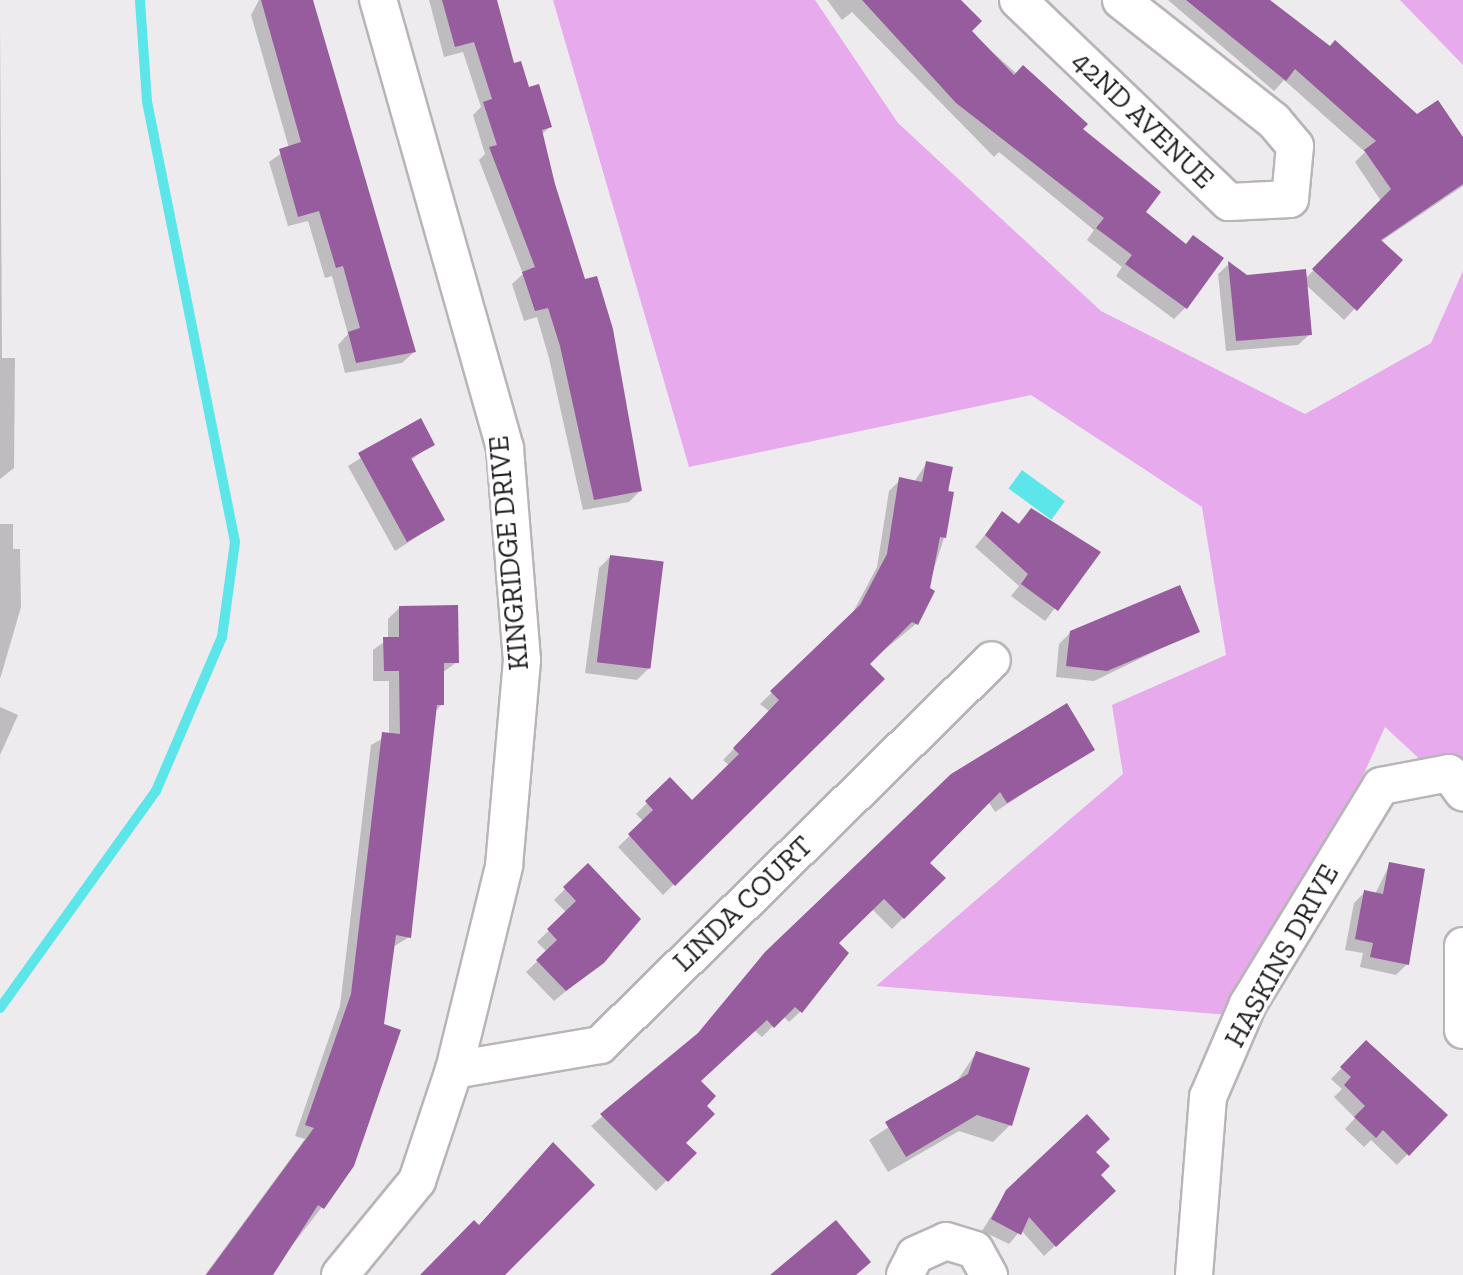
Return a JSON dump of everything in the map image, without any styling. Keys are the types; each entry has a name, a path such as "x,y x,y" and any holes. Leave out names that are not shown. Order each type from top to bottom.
{"street":[{"name":"KINGRIDGE DRIVE","path":"340,1275 417,1181 454,1070 504,866 522,660 505,448 378,0"},
{"name":"42ND AVENUE","path":"1018,0 1229,202 1290,199 1295,146 1281,129 1121,0"},
{"name":"LINDA COURT","path":"454,1070 600,1045 992,660"},
{"name":"HASKINS DRIVE","path":"1194,1275 1208,1097 1248,1004 1381,786 1449,773 1463,792"},
{"path":"1463,946 1463,1030"},
{"path":"905,1275 915,1255 946,1241 975,1250 989,1275"}],"shaded area":[{"path":"553,0 815,0 898,123 1101,311 1305,414 1431,343 1463,271 1463,799 1385,727 1254,1017 876,986 1123,774 1112,705 1226,655 1202,507 1031,395 689,467"},
{"path":"1400,0 1463,0 1463,65"}],"water":[{"path":"1022,470 1065,501 1051,520 1008,489"}],"building":[{"path":"261,0 313,0 416,352 356,363 348,332 360,328 343,266 336,268 319,211 298,217 279,149 301,142"},
{"path":"442,0 497,0 514,63 521,61 529,87 539,84 552,127 542,130 555,184 585,279 597,276 613,329 642,491 594,500 560,346 548,308 535,311 522,272 535,267 489,147 497,145 483,102 492,99 474,42 455,47"},
{"path":"862,0 961,0 982,21 972,31 1014,75 1023,65 1088,124 1083,129 1161,192 1146,212 1186,244 1193,235 1224,258 1187,309 1125,264 1132,255 1096,228 1104,218 956,103"},
{"path":"1186,0 1270,0 1330,46 1335,40 1417,114 1438,100 1463,137 1463,184 1381,240 1403,260 1357,311 1312,269 1391,189 1364,150 1376,141 1295,69 1286,81"},
{"path":"1228,261 1247,275 1306,269 1312,335 1236,341"},
{"path":"421,418 435,445 411,458 445,520 407,542 358,453"},
{"path":"926,461 953,467 948,491 954,492 946,538 940,537 930,588 935,591 918,625 912,622 870,664 885,679 675,886 628,834 653,810 645,801 670,777 692,800 739,754 733,748 779,700 770,691 860,605 887,554 899,477 922,482"},
{"path":"1031,508 1101,552 1058,611 1021,584 1028,574 985,535 1002,511 1019,524"},
{"path":"610,555 664,562 650,669 597,662"},
{"path":"1180,585 1200,632 1107,671 1066,666 1070,631"},
{"path":"458,605 459,663 444,663 444,705 437,705 411,938 396,935 384,1024 401,1030 354,1166 324,1209 318,1205 273,1275 206,1275 314,1128 305,1125 351,994 382,732 400,734 399,671 384,671 383,637 399,637 399,606"},
{"path":"1067,703 1095,750 1007,803 1000,792 930,863 946,878 904,919 884,899 839,943 849,953 802,1013 795,1007 774,1028 767,1020 701,1081 716,1096 707,1106 715,1114 686,1143 697,1153 668,1182 600,1114 698,1033 765,952 951,774"},
{"path":"1389,862 1425,869 1409,965 1370,957 1373,943 1355,939 1364,890 1383,894"},
{"path":"588,863 641,919 604,963 566,991 536,960 557,940 547,929 576,901 563,887"},
{"path":"1366,1040 1448,1115 1409,1156 1383,1130 1376,1138 1354,1117 1365,1106 1344,1085 1351,1077 1340,1067"},
{"path":"976,1051 1030,1068 1012,1126 977,1115 906,1157 885,1122 968,1074"},
{"path":"1087,1114 1110,1139 1096,1152 1110,1166 1101,1175 1116,1191 1056,1247 1029,1217 1021,1235 991,1219 1006,1190"},
{"path":"553,1142 595,1185 505,1275 420,1275 474,1220 479,1225"},
{"path":"836,1220 871,1262 856,1275 770,1275"}],"waterway":[{"path":"0,1008 156,791 222,637 235,542 147,101 140,0"}]}
